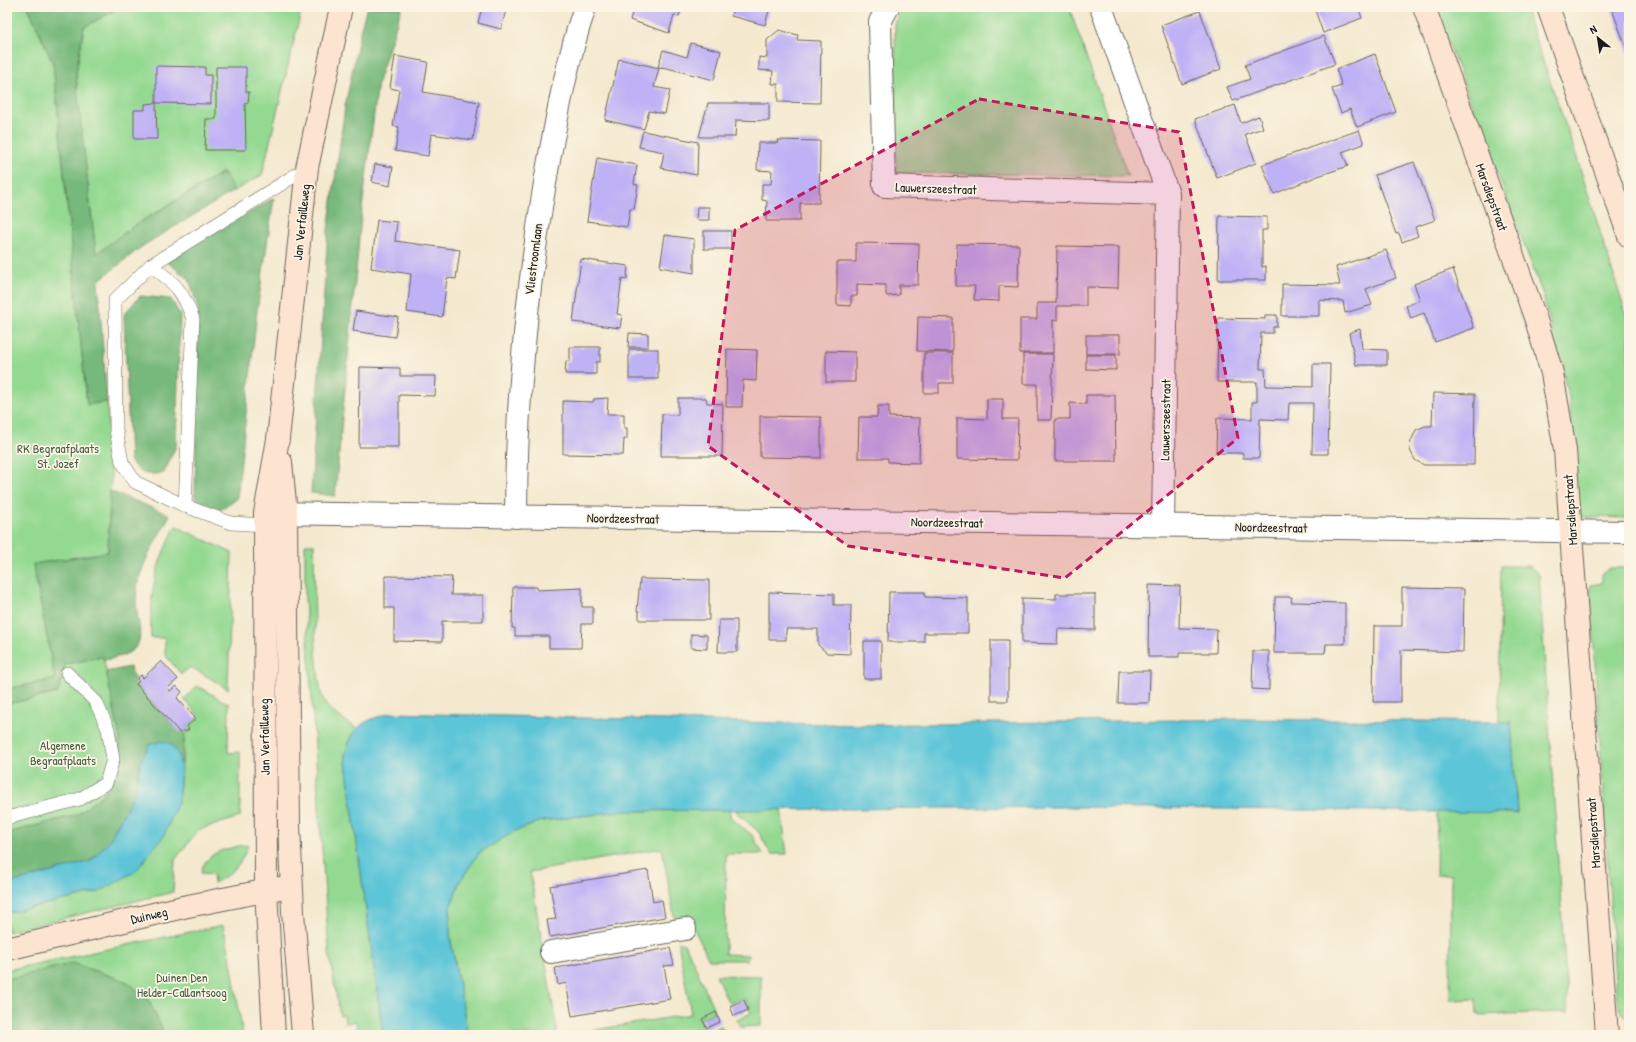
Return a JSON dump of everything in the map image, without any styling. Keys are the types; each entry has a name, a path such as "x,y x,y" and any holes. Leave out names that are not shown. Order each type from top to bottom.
{"street":[{"name":"Jan Verfailleweg","path":"274,1035 266,890 264,708 265,519 278,439 307,168 341,7"},
{"name":"Vliestroomlaan","path":"516,517 516,445 524,338 535,238 556,121 576,33 585,7"},
{"name":"Lauwerszeestraat","path":"888,7 880,22 884,186 1168,194"},
{"name":"Lauwerszeestraat","path":"1101,7 1168,194 1163,525"},
{"name":"Marsdiepstraat","path":"1424,7 1530,305 1552,373 1565,450 1572,531 1607,1035"},
{"path":"1548,7 1629,236"},
{"name":"Jan Verfailleweg","path":"278,439 286,513 292,886 303,1035"},
{"name":"Noordzeestraat","path":"265,519 286,513 1629,532"},
{"name":"Duinweg","path":"7,949 183,907 292,886"},
{"path":"551,952 685,929"}],"lane":[{"path":"265,519 231,523 185,506 134,482 122,462 116,430 115,300 151,265 307,168"},
{"path":"151,265 175,284 185,297 193,319 185,506"},
{"path":"7,818 80,799 106,783 113,759 108,729 96,702 67,673"}],"highlighted area":[{"path":"979,99 1179,132 1238,438 1065,578 848,546 708,446 735,230"}],"green space":[{"name":"RK Begraafplaats St. Jozef","path":"7,7 28,7 53,63 87,404 107,402 111,476 108,552 33,564 55,679 7,689"},
{"path":"28,7 121,7 84,27 76,73 96,254 132,227 224,172 234,191 144,245 98,281 107,402 87,405 53,63"},
{"path":"121,7 302,7 262,175 234,191 223,172 132,227 96,255 76,73 84,27"},
{"path":"367,7 402,7 378,82 361,217 335,496 311,493 328,230 345,107 361,28"},
{"path":"904,7 1069,7 1128,176 896,173 895,23"},
{"path":"1435,7 1524,7 1576,155 1629,324 1629,518 1577,517 1569,398 1543,295"},
{"path":"274,198 257,311 237,499 220,510 195,498 198,308 189,279 166,261"},
{"path":"140,296 171,299 180,315 176,446 164,473 148,474 140,472 130,460 124,314"},
{"path":"110,491 170,515 147,557 139,580 136,608 140,636 139,641 131,651 118,657 104,660 103,657 65,664 58,693 7,704 7,689 55,679 33,564 108,552"},
{"path":"176,526 232,553 228,689 191,667 181,674 165,655 165,638 151,638 151,606 155,580 163,554"},
{"path":"305,544 314,544 316,653 318,676 322,694 326,705 329,708 357,729 351,735 345,755 383,1035 358,1035 356,1021 345,1023 344,1015 340,1016 329,953 305,599"},
{"path":"1501,566 1530,566 1539,575 1568,1012 1477,1015 1476,999 1450,1000 1451,875 1436,875 1437,811 1517,813 1511,722 1499,722"},
{"path":"1610,568 1629,568 1629,1019 1623,1014 1616,995 1590,585 1602,583 1602,574"},
{"name":"Algemene Begraafplaats","path":"103,656 120,737 118,768 105,793 77,815 7,833 7,704 58,693 65,665"},
{"path":"130,667 136,684 180,733 183,730 185,732 181,771 179,755 141,760 135,792 109,841 91,861 7,884 7,833 77,815 105,793 118,768 120,737 106,672"},
{"path":"197,686 229,704 228,753 240,752 240,817 198,830 175,860 173,892 7,932 7,913 99,892 178,803 185,732 189,729 187,726 199,716 184,699"},
{"path":"781,809 787,854 771,854 758,831 738,814 736,810"},
{"path":"729,810 731,818 752,835 763,854 726,854 725,954 748,955 747,960 709,960 690,920 675,922 662,848 530,872 558,1035 468,1035 450,936 450,908 459,882 479,853 515,831 542,821 620,811"},
{"path":"248,845 243,858 226,876 214,883 213,874 201,873 207,860 218,852"},
{"name":"Duinen Den Helder-Callantsoog","path":"223,925 230,955 243,1035 7,1035 7,970"},
{"path":"678,942 684,944 688,950 715,1012 700,1019 706,1033 721,1026 724,1031 712,1035 564,1035 691,1014"},
{"path":"73,963 128,982 149,1001 165,1035 7,1035 7,979"},
{"path":"716,975 761,976 761,1026 740,1027 737,1020 751,1013 744,998 729,1004"}],"water":[{"path":"390,713 863,725 1242,719 1511,722 1517,813 1070,807 620,811 542,821 515,831 479,853 459,883 450,908 450,936 468,1035 383,1035 345,755 352,737 360,726 365,722"},
{"path":"163,741 171,744 179,755 181,771 178,803 164,835 136,871 99,892 7,913 7,884 91,861 109,841 135,792 141,760 150,744"}],"building":[{"path":"452,7 467,7 466,11"},
{"path":"482,7 507,7 501,29 478,23"},
{"path":"634,7 682,7 679,16 674,15 669,33 630,20"},
{"path":"734,7 770,7 765,25 731,16"},
{"path":"1314,7 1358,7 1362,18 1323,33"},
{"path":"1611,7 1629,7 1629,55"},
{"path":"1200,11 1221,69 1182,84 1161,25"},
{"path":"779,30 798,35 797,40 821,41 820,103 778,102 778,84 772,84 773,71 759,70 759,57 767,58 767,40"},
{"path":"1324,36 1335,64 1233,101 1227,87 1250,79 1245,65"},
{"path":"691,43 721,51 714,80 658,67 663,50 687,57"},
{"path":"1375,54 1396,112 1357,127 1350,109 1341,113 1332,89 1342,86 1336,69"},
{"path":"395,56 428,62 423,92 479,102 473,140 431,134 428,156 395,151 399,127 393,126 399,90 390,88"},
{"path":"619,59 659,68 654,87 670,90 665,114 649,111 644,129 605,120"},
{"path":"156,66 205,67 205,75 211,75 211,104 156,103"},
{"path":"216,67 246,67 246,92 249,92 248,103 245,103 246,150 205,150 206,119 216,119"},
{"path":"156,103 157,139 134,139 134,110 145,110 145,104"},
{"path":"708,103 769,103 769,121 736,120 735,137 699,137"},
{"path":"1235,105 1241,123 1259,116 1263,128 1245,134 1256,163 1217,178 1195,119"},
{"path":"1359,130 1364,144 1342,152 1348,166 1318,176 1274,194 1262,165"},
{"path":"643,131 698,142 697,175 661,168 664,152 639,147"},
{"path":"777,140 820,141 819,203 800,203 800,221 766,221 767,201 762,200 762,184 771,184 772,171 757,170 758,143 778,143"},
{"path":"597,158 637,165 634,184 638,185 634,209 630,209 627,227 587,221"},
{"path":"1414,162 1435,220 1415,227 1418,236 1402,242 1399,233 1396,234 1375,175"},
{"path":"375,164 393,167 390,186 372,182"},
{"path":"697,207 709,207 709,220 696,220"},
{"path":"1219,216 1267,217 1267,230 1262,230 1262,267 1266,266 1266,280 1218,280"},
{"path":"377,220 397,222 395,241 460,250 456,279 447,278 442,317 407,312 411,274 371,268"},
{"path":"704,231 731,231 731,249 704,249"},
{"path":"665,235 694,239 694,273 660,267"},
{"path":"856,243 919,244 918,285 899,285 899,295 888,296 886,295 886,285 857,284 857,296 851,296 851,306 837,305 837,262 856,262"},
{"path":"957,244 1019,245 1018,287 999,286 999,301 974,300 975,286 956,286"},
{"path":"1057,246 1119,247 1118,288 1086,287 1086,306 1057,306 1057,321 1053,320 1053,353 1020,353 1020,319 1037,319 1037,303 1056,303"},
{"path":"1386,250 1396,278 1366,289 1372,305 1345,313 1343,301 1319,300 1319,316 1282,316 1282,284 1340,285 1336,267"},
{"path":"581,259 628,266 627,279 622,278 617,314 622,315 620,328 573,322"},
{"path":"1453,269 1474,328 1435,342 1424,313 1411,318 1406,306 1420,300 1414,284"},
{"path":"356,311 398,317 395,337 353,331"},
{"path":"1265,315 1277,315 1277,327 1273,327 1273,333 1261,333 1260,369 1265,369 1266,386 1313,387 1313,364 1330,364 1328,454 1312,454 1313,403 1289,403 1288,420 1260,419 1259,458 1243,458 1243,453 1216,453 1217,418 1252,419 1252,402 1257,402 1257,382 1217,382 1218,318 1265,319"},
{"path":"918,317 953,318 953,352 917,351"},
{"path":"1360,329 1362,349 1387,350 1387,365 1356,365 1349,333"},
{"path":"629,333 648,334 648,347 628,347"},
{"path":"1086,335 1120,335 1120,354 1086,354"},
{"path":"570,347 600,347 600,362 596,362 596,374 565,374 566,361 570,361"},
{"path":"629,349 658,349 658,379 629,379"},
{"path":"727,349 757,350 756,381 743,380 742,407 726,407"},
{"path":"826,351 855,352 855,382 826,382"},
{"path":"924,353 953,353 953,383 939,383 939,393 924,393"},
{"path":"1023,354 1053,354 1051,420 1037,420 1037,384 1023,384"},
{"path":"1086,355 1116,355 1116,370 1086,369"},
{"path":"360,367 400,368 400,376 436,376 435,396 399,395 399,447 359,447"},
{"path":"1433,393 1475,394 1474,465 1424,465 1415,460 1410,450 1411,441 1416,430 1425,426 1432,426"},
{"path":"1086,395 1115,395 1116,461 1055,461 1055,419 1070,419 1070,403 1086,404"},
{"path":"608,398 607,414 624,414 624,428 627,428 627,439 624,439 623,455 563,454 563,401 593,402 594,399"},
{"path":"678,398 706,398 707,403 723,404 722,456 661,456 662,414 678,415"},
{"path":"987,399 1003,399 1003,419 1018,419 1017,460 957,459 957,418 987,419"},
{"path":"878,406 889,406 889,417 920,418 919,463 888,462 888,458 858,458 859,417 877,417"},
{"path":"760,416 821,417 821,458 760,457"},
{"path":"385,576 452,577 451,595 483,595 483,621 442,621 442,642 394,641 394,608 385,608"},
{"path":"640,579 709,580 709,620 639,620 639,611 637,611"},
{"path":"1149,585 1180,586 1179,628 1217,629 1216,653 1179,653 1179,657 1148,657"},
{"path":"513,587 537,587 537,590 582,588 582,607 593,607 593,624 582,624 581,648 549,648 549,636 515,636 515,628 512,628"},
{"path":"1402,588 1464,589 1463,652 1401,650 1401,702 1373,702 1374,626 1402,626"},
{"path":"769,592 834,594 834,605 851,605 850,654 827,653 818,645 818,629 786,629 786,640 769,640"},
{"path":"889,592 925,592 925,597 968,598 968,633 924,633 924,642 888,642"},
{"path":"1056,594 1095,594 1095,630 1058,629 1057,644 1022,643 1022,598 1056,599"},
{"path":"1275,597 1292,597 1291,602 1345,603 1345,644 1326,644 1325,653 1274,653"},
{"path":"719,620 737,620 737,652 718,652"},
{"path":"691,634 707,635 707,649 691,648"},
{"path":"991,640 1008,640 1008,701 991,701"},
{"path":"864,641 881,641 881,679 864,679"},
{"path":"1253,651 1269,651 1269,690 1252,689"},
{"path":"161,661 178,679 168,688 170,691 176,686 182,692 177,698 196,719 187,726 189,729 185,732 183,730 180,733 136,684 139,681 137,679 141,675 143,678"},
{"path":"1119,671 1150,671 1149,703 1118,703"},
{"path":"648,870 653,902 662,900 665,917 550,937 547,920 556,919 550,886"},
{"path":"670,948 674,965 664,966 670,999 572,1016 566,983 558,985 555,968"},
{"path":"744,1000 748,1010 734,1016 730,1006"},
{"path":"716,1012 720,1022 707,1028 702,1019"}]}
